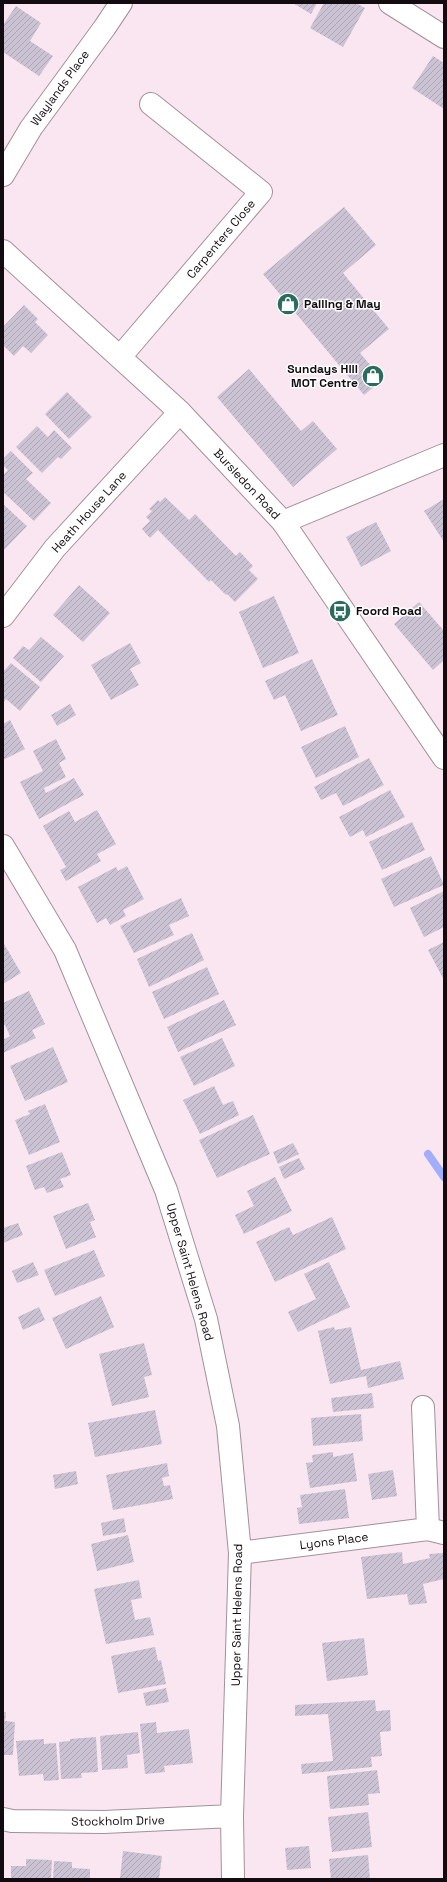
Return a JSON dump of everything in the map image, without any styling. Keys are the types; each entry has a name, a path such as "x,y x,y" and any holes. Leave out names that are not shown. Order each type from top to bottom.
{"street":[{"name":"Waylands Place","path":"3,175 31,128 121,3"},
{"path":"390,3 444,37"},
{"name":"Carpenters Close","path":"120,357 261,192 151,104"},
{"name":"Bursledon Road","path":"3,250 180,412 283,522 444,758"},
{"name":"Heath House Lane","path":"3,616 55,548 180,412"},
{"path":"283,522 444,456"},
{"name":"Upper Saint Helens Road","path":"3,846 65,950 166,1190 206,1319 228,1426 240,1553 232,1816 233,1879"},
{"name":"Lyons Place","path":"240,1553 436,1531 422,1407"},
{"name":"Stockholm Drive","path":"3,1820 104,1822 232,1816"}],"building":[{"path":"293,3 317,3 311,14"},
{"path":"324,3 356,3 365,8 343,47 310,28"},
{"path":"16,6 41,23 30,41 53,56 39,76 3,52 3,25"},
{"path":"433,56 444,63 444,109 412,88"},
{"path":"344,207 376,245 343,273 389,329 360,353 377,373 368,380 374,387 364,395 263,274"},
{"path":"24,305 38,319 35,322 48,335 31,353 23,346 14,356 3,345 3,327"},
{"path":"249,369 301,431 313,421 337,449 293,487 217,397"},
{"path":"67,392 92,417 69,439 45,414"},
{"path":"37,426 48,437 54,430 72,448 61,459 58,457 42,473 16,447"},
{"path":"11,451 33,473 26,479 51,503 34,521 3,492 3,475 8,470 3,465 3,459"},
{"path":"165,497 189,520 195,514 236,556 240,552 253,566 249,570 258,579 235,602 211,580 209,582 158,530 150,538 142,529 150,521 146,517 152,511 149,509 158,500 160,502"},
{"path":"444,499 444,542 424,511"},
{"path":"3,504 27,526 3,551"},
{"path":"376,522 391,551 361,567 346,537"},
{"path":"79,585 110,613 83,642 53,615"},
{"path":"274,596 299,653 263,668 239,612"},
{"path":"419,602 444,631 444,660 433,670 394,624"},
{"path":"41,637 64,656 41,682 13,658 23,646 29,650"},
{"path":"130,643 141,663 130,669 139,685 111,700 91,665"},
{"path":"312,659 338,715 301,731 285,695 274,700 265,681"},
{"path":"11,663 40,687 20,711 6,699 3,703 3,672"},
{"path":"70,704 76,715 57,726 51,715"},
{"path":"10,720 25,749 3,760 3,724"},
{"path":"345,726 359,757 316,778 301,747"},
{"path":"56,739 66,759 59,763 66,777 44,788 46,793 74,778 84,795 39,819 20,782 43,771 33,751"},
{"path":"369,758 384,785 343,806 336,793 321,800 314,787"},
{"path":"390,790 405,817 366,837 363,830 350,837 339,817"},
{"path":"97,810 116,844 97,854 101,861 66,881 60,870 66,867 43,826 69,811 75,822"},
{"path":"412,822 425,850 382,870 369,842"},
{"path":"431,856 444,885 394,907 381,879"},
{"path":"127,866 144,899 123,910 126,916 110,925 106,918 97,923 78,887 116,867 118,871"},
{"path":"444,891 444,927 424,937 410,908"},
{"path":"181,898 189,916 169,925 174,935 134,953 120,926"},
{"path":"192,933 204,960 149,987 137,959"},
{"path":"3,942 21,973 3,984"},
{"path":"444,942 444,980 428,950"},
{"path":"207,967 219,994 164,1019 152,992"},
{"path":"29,991 45,1024 32,1030 36,1038 3,1053 3,1040 10,1036 5,1025 3,1025 3,1003"},
{"path":"224,1000 236,1025 178,1052 167,1027"},
{"path":"222,1038 235,1066 194,1086 180,1057"},
{"path":"53,1047 68,1082 25,1101 10,1066"},
{"path":"214,1086 223,1105 233,1101 239,1115 200,1134 183,1100"},
{"path":"45,1104 60,1142 29,1155 15,1120 30,1114 28,1111"},
{"path":"253,1115 270,1154 217,1178 199,1140"},
{"path":"293,1143 299,1154 278,1164 273,1152"},
{"path":"62,1152 71,1175 60,1179 64,1187 47,1193 44,1187 35,1190 26,1166"},
{"path":"299,1158 305,1169 284,1179 279,1167"},
{"path":"275,1177 292,1211 244,1234 235,1215 254,1206 247,1191"},
{"path":"88,1203 95,1220 90,1222 96,1237 66,1249 53,1216"},
{"path":"332,1217 346,1249 275,1282 256,1242 289,1227 293,1235"},
{"path":"18,1223 23,1235 3,1243 3,1228"},
{"path":"94,1250 105,1276 55,1296 44,1270"},
{"path":"33,1262 39,1275 17,1283 12,1271"},
{"path":"329,1262 350,1307 298,1332 288,1312 316,1299 304,1274"},
{"path":"101,1296 114,1327 66,1349 52,1318"},
{"path":"39,1307 45,1320 23,1330 18,1317"},
{"path":"334,1327 335,1330 351,1327 361,1370 400,1361 404,1379 368,1388 366,1376 330,1384 318,1331"},
{"path":"144,1343 152,1375 144,1377 149,1397 112,1406 99,1354"},
{"path":"372,1393 374,1408 333,1412 331,1398"},
{"path":"155,1410 162,1444 95,1457 88,1423"},
{"path":"361,1414 363,1441 313,1446 311,1418"},
{"path":"333,1452 333,1457 353,1453 357,1481 310,1488 306,1463 313,1462 312,1455"},
{"path":"167,1463 169,1476 162,1478 164,1486 170,1485 173,1499 113,1510 106,1475"},
{"path":"393,1470 397,1496 372,1500 368,1474"},
{"path":"76,1471 78,1484 55,1489 53,1475"},
{"path":"345,1489 349,1518 299,1524 297,1508 302,1507 300,1495"},
{"path":"124,1518 126,1532 103,1536 101,1523"},
{"path":"128,1535 134,1562 97,1571 91,1544"},
{"path":"402,1552 403,1564 430,1558 429,1554 444,1553 444,1579 423,1584 427,1603 409,1605 407,1594 367,1599 361,1557"},
{"path":"139,1580 142,1598 131,1600 135,1620 150,1617 154,1635 106,1644 94,1589"},
{"path":"364,1638 368,1675 327,1681 322,1643"},
{"path":"155,1647 158,1661 161,1660 166,1684 118,1693 111,1656"},
{"path":"166,1688 169,1702 146,1706 143,1693"},
{"path":"375,1700 376,1711 390,1710 391,1731 380,1732 382,1756 371,1757 372,1767 302,1774 301,1764 333,1761 328,1714 295,1716 295,1705"},
{"path":"3,1712 6,1712 5,1721 15,1722 13,1755 3,1755"},
{"path":"156,1722 157,1733 189,1729 193,1763 164,1766 165,1772 145,1774 140,1724"},
{"path":"138,1732 140,1753 127,1755 128,1768 102,1770 100,1736"},
{"path":"96,1737 98,1772 81,1773 82,1778 61,1779 59,1742 70,1741 70,1739"},
{"path":"44,1739 44,1744 56,1743 59,1780 44,1781 43,1774 19,1776 16,1741"},
{"path":"377,1770 380,1793 368,1794 369,1805 330,1809 327,1776"},
{"path":"368,1812 372,1847 332,1852 328,1817"},
{"path":"309,1846 311,1868 287,1870 285,1848"},
{"path":"123,1851 162,1856 159,1879 120,1879"},
{"path":"368,1855 370,1879 331,1879 329,1859"},
{"path":"26,1859 52,1860 51,1879 11,1879 11,1866 26,1866"},
{"path":"54,1861 72,1862 72,1868 90,1869 90,1879 53,1879"}],"waterway":[{"path":"428,1154 444,1177"}],"place":[{"name":"Pailing & May","path":"288,304"},
{"name":"Sundays Hill MOT Centre","path":"373,376"},
{"name":"Foord Road","path":"340,611"}]}
